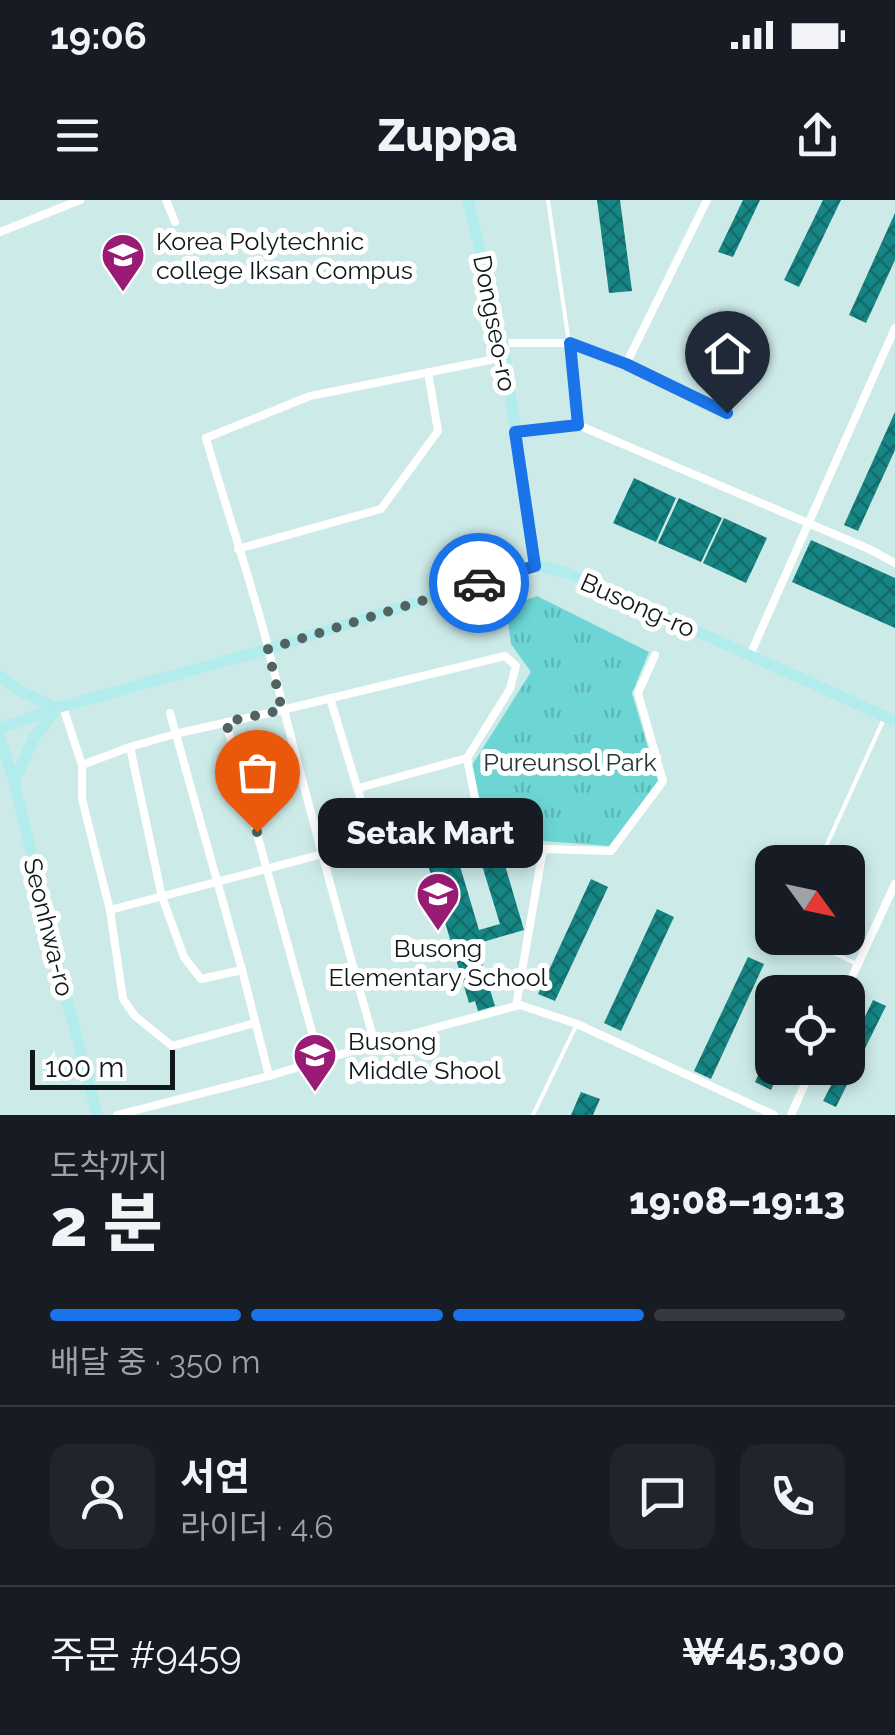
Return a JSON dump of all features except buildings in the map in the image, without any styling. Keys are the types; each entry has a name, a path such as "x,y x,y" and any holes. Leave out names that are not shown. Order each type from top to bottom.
{"street":[{"path":"0,232 80,200"},
{"path":"166,200 174,222"},
{"name":"Dongseo-ro","path":"468,200 503,343 535,566"},
{"path":"626,364 707,200"},
{"path":"750,656 895,328"},
{"path":"503,343 570,343 626,364 727,413"},
{"path":"375,1044 320,854 268,649 206,438 310,396 505,358"},
{"path":"238,549 381,509 438,431 428,372"},
{"path":"515,432 578,425 895,563"},
{"path":"0,728 535,566"},
{"name":"Busong-ro","path":"535,566 568,573 890,718"},
{"path":"516,1006 543,849 611,851 664,782 638,694 655,654"},
{"path":"82,765 175,734 505,656 516,666 510,689 467,758 359,788"},
{"path":"0,676 22,692 60,707 82,765 82,799 110,910 122,999 135,1016 172,1046 256,1023"},
{"path":"330,698 373,840"},
{"path":"14,782 34,738 60,707"},
{"path":"170,713 269,1076"},
{"path":"226,722 320,1062"},
{"name":"Seonhwa-ro","path":"0,738 97,1115"},
{"path":"130,747 162,897 184,957 201,978 242,970"},
{"path":"0,750 14,782"},
{"path":"110,910 478,813 467,758"},
{"path":"852,975 895,884"},
{"path":"117,1115 520,1004 577,1024 774,1115"},
{"path":"791,1115 804,1085"}],"lane":[{"path":"548,200 578,425"},
{"name":"Busong-ro","path":"827,845 890,718"},
{"path":"838,955 857,964"},
{"path":"533,1115 577,1024"}],"green space":[{"name":"Pureunsol Park","path":"537,596 649,652 632,693 658,781 609,846 529,840 490,826 469,770 531,672 511,644 506,607"}],"way so far":[{"path":"257,832 226,722 282,710 268,649 479,583"}],"place":[{"name":"Korea Polytechnic college Iksan Compus","path":"123,293"},
{"name":"Setak Mart","path":"257,832"},
{"name":"Busong Elementary School","path":"438,932"},
{"name":"Busong Middle Shool","path":"315,1093"}],"route":[{"path":"479,583 535,566 515,432 578,425 570,343 626,364 727,413"}]}
